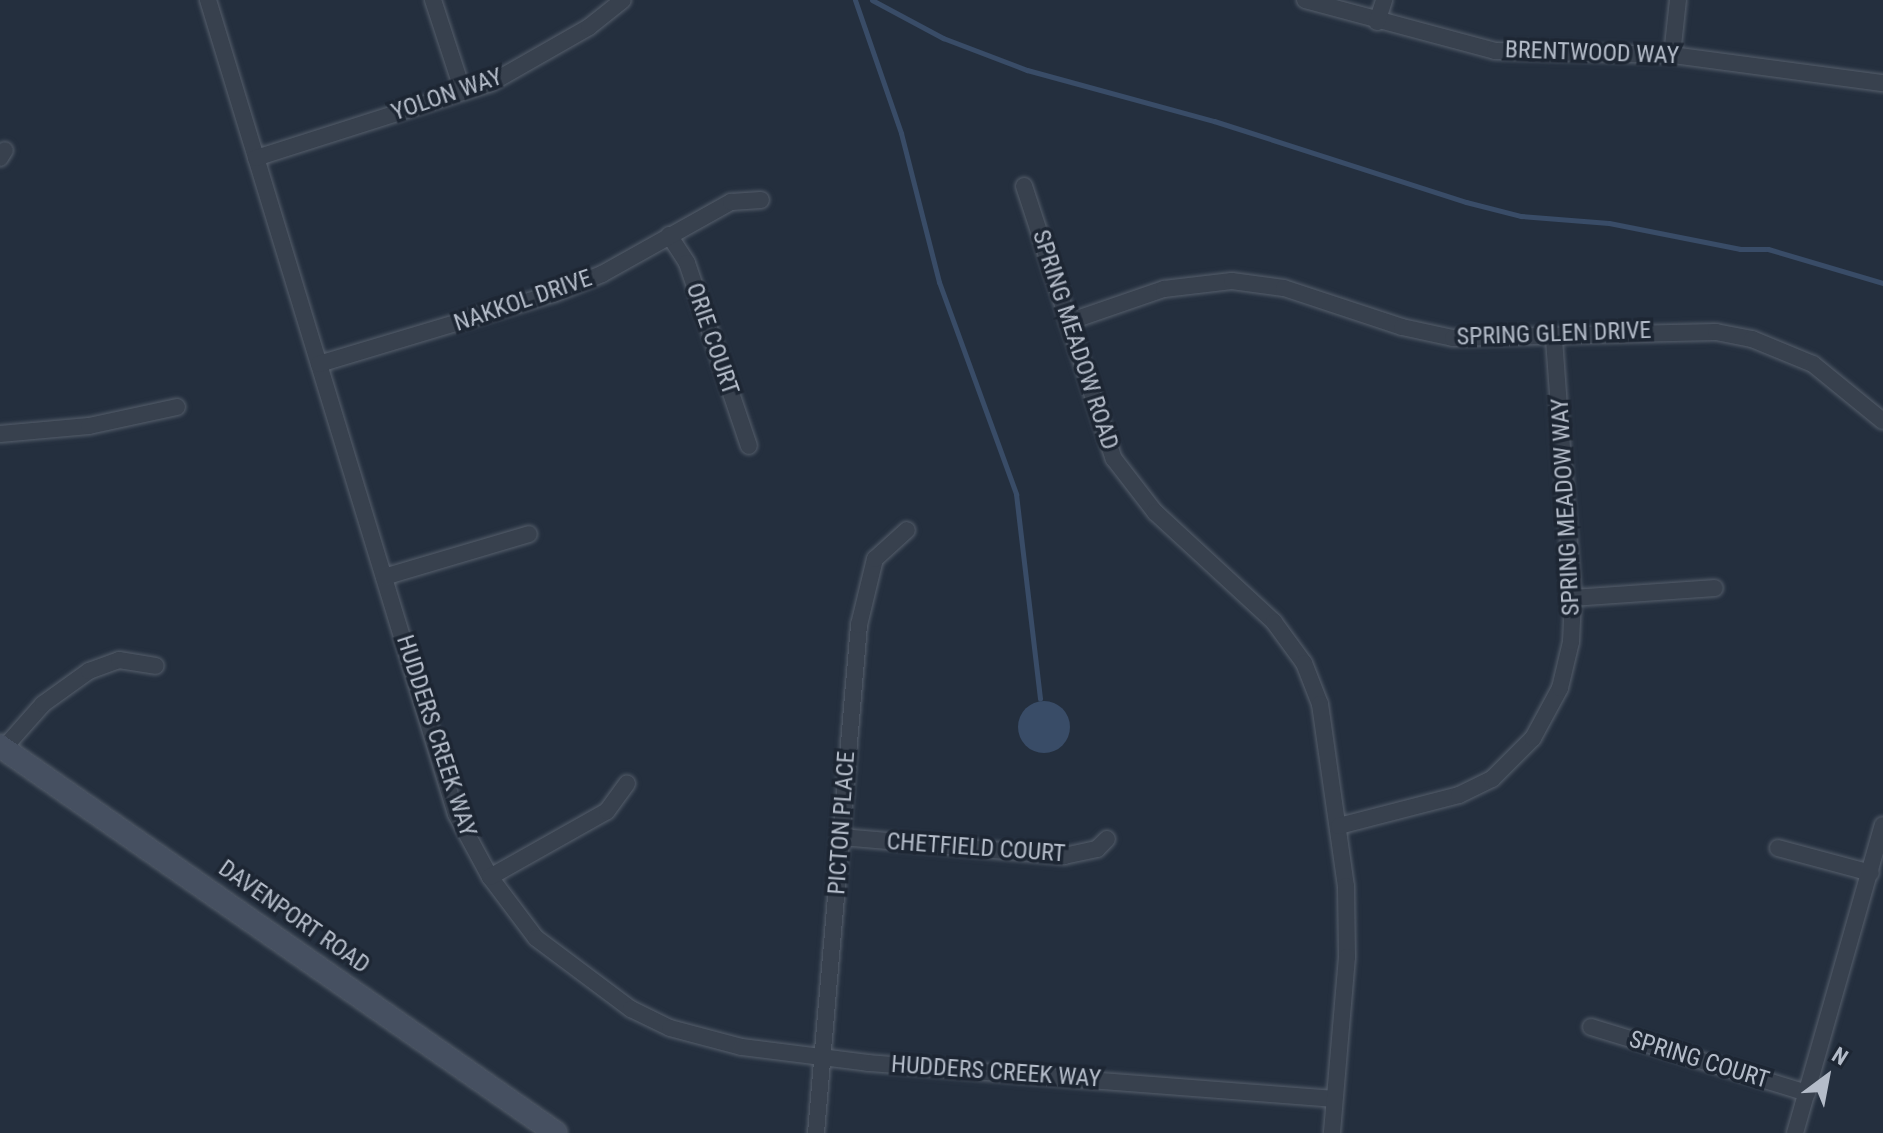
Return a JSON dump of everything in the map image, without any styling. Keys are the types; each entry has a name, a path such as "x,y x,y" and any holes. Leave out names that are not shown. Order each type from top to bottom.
{"street":[{"name":"HUDDERS CREEK WAY","path":"208,0 456,814 490,877 536,938 631,1009 706,1040 823,1058 1334,1099"},
{"path":"433,0 463,92"},
{"name":"YOLON WAY","path":"256,158 463,92 527,66 623,0"},
{"name":"BRENTWOOD WAY","path":"1305,0 1377,22 1495,51 1672,55 1883,83"},
{"path":"1377,22 1384,0"},
{"path":"1672,55 1678,0"},
{"name":"SPRING MEADOW ROAD","path":"1024,186 1106,440 1124,475 1155,512 1274,622 1304,663 1324,722 1339,826 1347,957 1332,1133"},
{"name":"NAKKOL DRIVE","path":"319,364 553,294 602,274 731,202 761,200"},
{"name":"ORIE COURT","path":"669,235 687,263 749,446"},
{"name":"SPRING GLEN DRIVE","path":"1068,322 1164,289 1232,281 1284,288 1436,335 1554,337 1683,330 1752,339 1825,371 1883,421"},
{"name":"SPRING MEADOW WAY","path":"1339,826 1459,795 1492,779 1514,760 1560,688 1571,642 1573,598 1554,337"},
{"path":"0,434 89,426 177,407"},
{"name":"PICTON PLACE","path":"816,1133 853,670 868,580 880,552 907,530"},
{"path":"384,577 529,534"},
{"path":"1573,598 1715,588"},
{"path":"2,747 43,704 89,671 134,659 156,666"},
{"name":"DAVENPORT ROAD","path":"2,747 556,1133"},
{"path":"490,877 607,811 627,783"},
{"path":"1795,1133 1883,825"},
{"name":"CHETFIELD COURT","path":"841,837 1064,856 1097,849 1107,839"},
{"path":"1778,848 1871,873"},
{"name":"SPRING COURT","path":"1591,1027 1807,1093"}],"water":[{"path":"1044,701 1062,709 1070,727 1062,745 1044,753 1026,745 1018,727 1026,709"}],"waterway":[{"path":"855,0 901,133 939,282 1016,494 1040,699"},
{"path":"872,0 943,38 1027,70 1214,121 1466,202 1521,216 1609,223 1740,249 1768,249 1883,283"}]}
